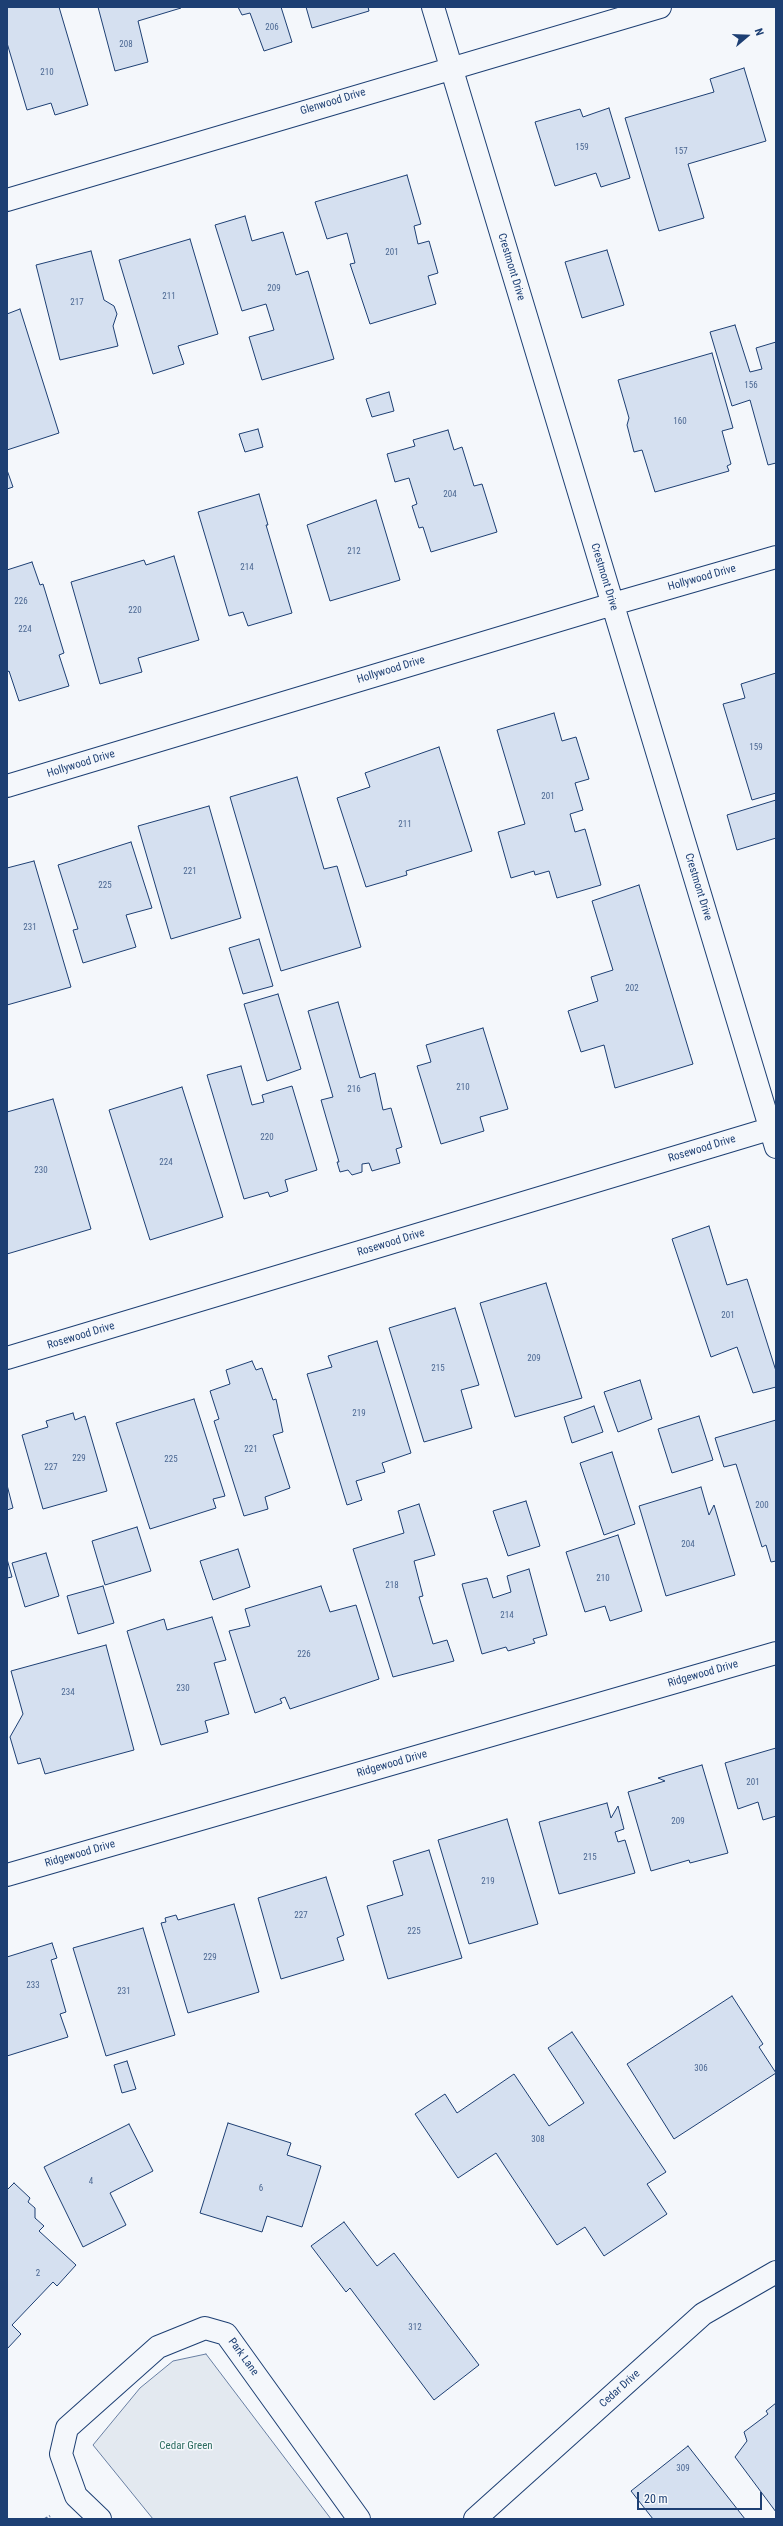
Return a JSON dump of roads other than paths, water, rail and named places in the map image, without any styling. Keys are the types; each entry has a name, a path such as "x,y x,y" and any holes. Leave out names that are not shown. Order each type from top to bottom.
{"street":[{"name":"Crestmont Drive","path":"433,7 612,604 774,1134"},
{"name":"Glenwood Drive","path":"7,200 451,67 660,7"},
{"name":"Hollywood Drive","path":"7,786 612,604 776,557"},
{"name":"Rosewood Drive","path":"7,1358 774,1134"},
{"name":"Ridgewood Drive","path":"7,1875 776,1653"},
{"name":"Cedar Drive","path":"475,2519 704,2314 776,2272"},
{"name":"Park Lane","path":"100,2519 76,2496 61,2454 67,2428 158,2347 205,2328 226,2334 359,2519"}],"park label":[{"name":"Cedar Green","path":"186,2446"}]}
